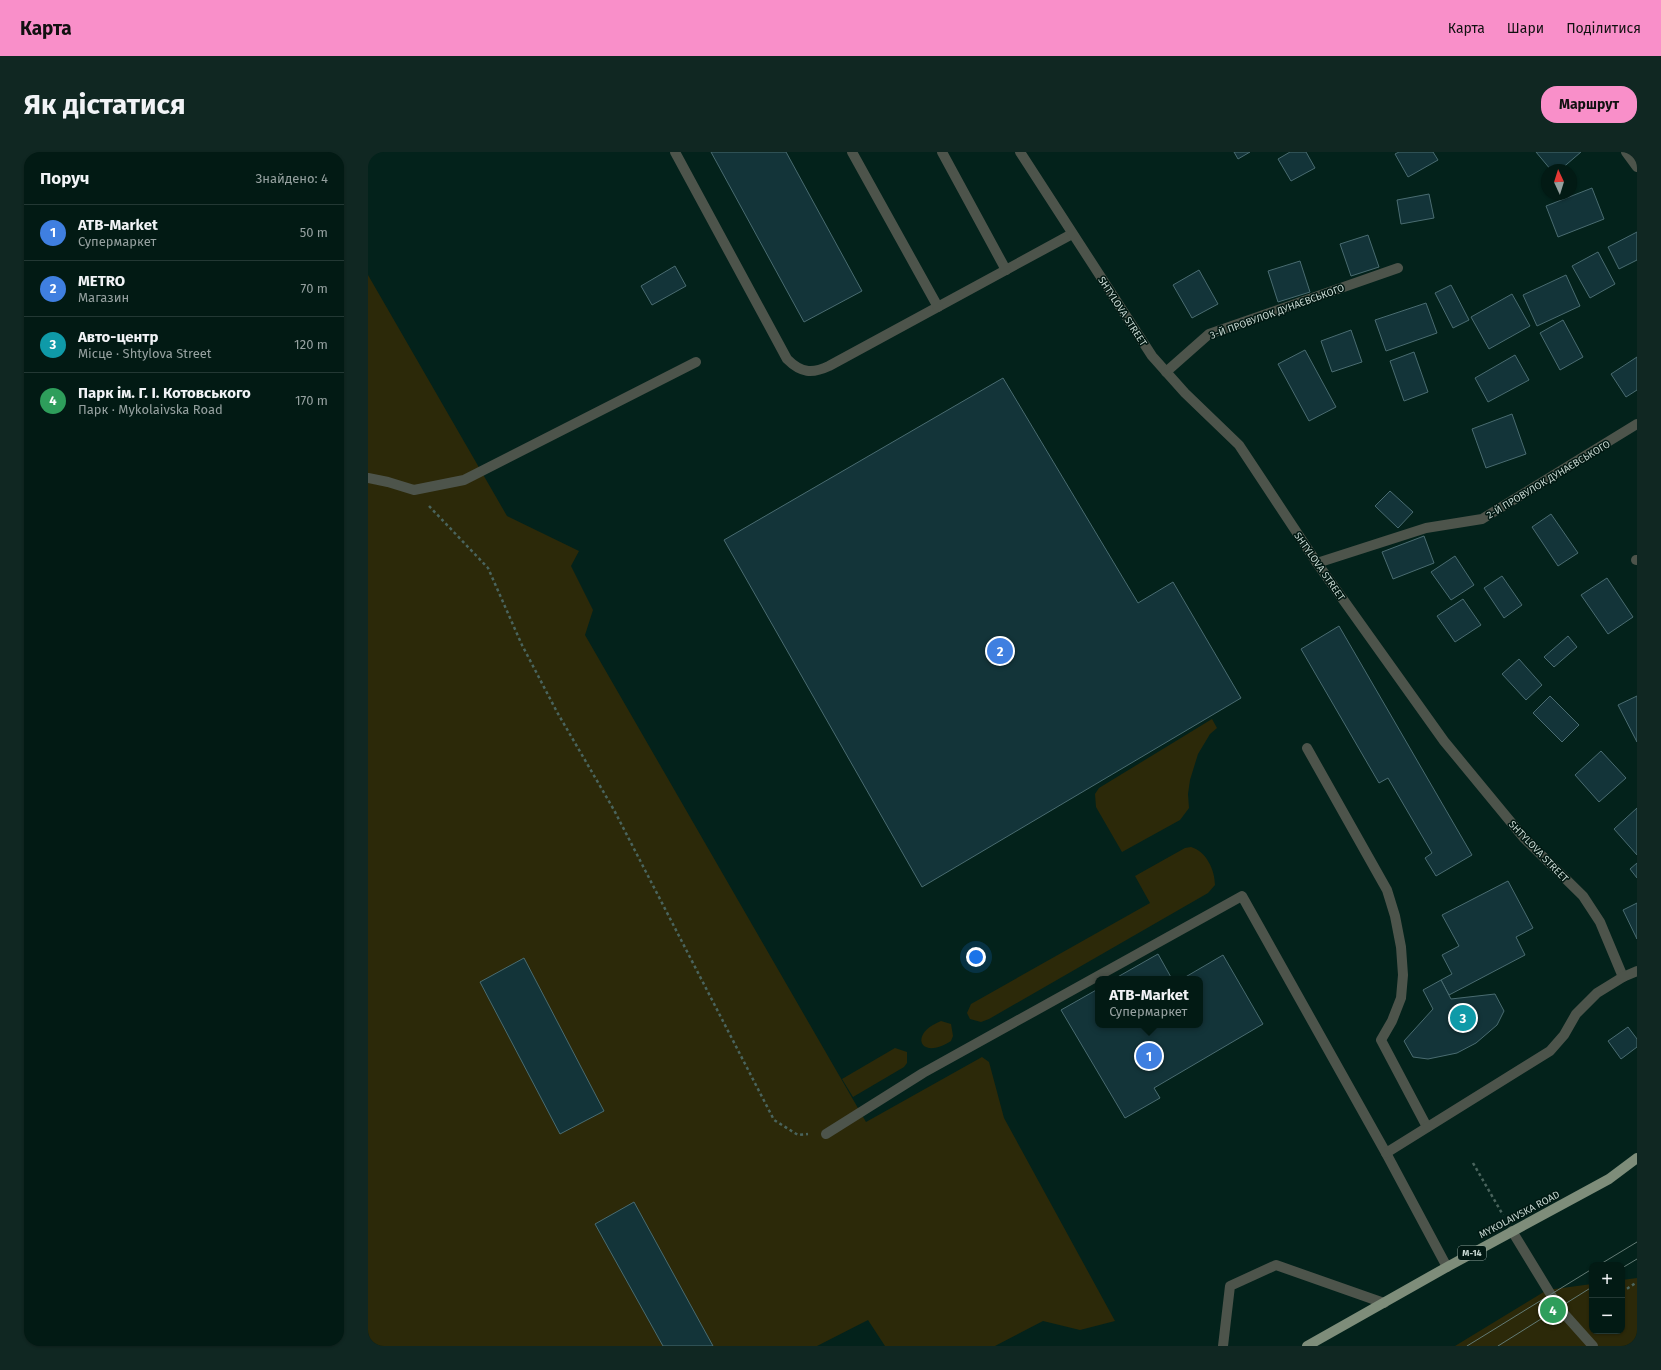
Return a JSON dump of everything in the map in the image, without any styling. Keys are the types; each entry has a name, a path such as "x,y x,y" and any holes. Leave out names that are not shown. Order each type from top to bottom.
{"main road":[{"name":"MYKOLAIVSKA ROAD","path":"1307,1346 1512,1231 1609,1179 1637,1158"}],"street":[{"path":"675,152 787,359 796,367 805,372 818,371 829,366 1072,234"},
{"path":"852,152 938,307"},
{"path":"942,152 1006,270"},
{"name":"SHTYLOVA STREET","path":"1020,152 1152,356 1185,393 1239,445 1317,563 1444,741 1524,838 1583,896 1600,922 1623,977"},
{"path":"1626,152 1637,167"},
{"name":"3-Й ПРОВУЛОК ДУНАЄВСЬКОГО","path":"1166,372 1209,334 1398,268"},
{"path":"368,478 414,490 464,480 696,362"},
{"name":"2-Й ПРОВУЛОК ДУНАЄВСЬКОГО","path":"1317,563 1426,528 1482,519 1637,424"},
{"path":"1307,748 1387,890 1400,940 1403,975 1401,998 1392,1021 1381,1040 1427,1128"},
{"path":"1098,976 1242,896 1386,1153 1447,1267"},
{"path":"1386,1153 1550,1051 1564,1035 1576,1014 1597,993 1623,977 1637,971"},
{"path":"826,1134 923,1073 1095,978"},
{"path":"1512,1231 1559,1308 1593,1346"},
{"path":"1223,1346 1230,1286 1276,1265 1384,1302"}],"path":[{"path":"414,490 488,568 522,645 557,712 614,810 774,1120 798,1134 826,1134"},
{"path":"1473,1163 1512,1231"},
{"path":"1625,1290 1637,1282"}],"shaded area":[{"path":"368,275 507,516 579,551 571,566 593,610 585,635 866,1122 982,1057 989,1062 1004,1118 1115,1321 1080,1330 1043,1321 995,1346 885,1346 868,1320 817,1346 368,1346"},
{"path":"1212,719 1217,728 1210,734 1198,754 1190,780 1188,794 1189,808 1180,820 1122,852 1096,807 1095,794 1099,788"},
{"path":"1191,847 1196,849 1205,857 1211,867 1215,879 1215,885 1208,893 989,1019 981,1022 970,1019 967,1013 971,1004 1150,903 1135,876 1185,848"},
{"path":"941,1021 951,1024 953,1036 951,1041 932,1048 926,1047 922,1043 921,1038 924,1032 931,1026"},
{"path":"895,1048 907,1052 907,1063 904,1067 853,1097 842,1079"},
{"path":"1637,1278 1637,1346 1455,1346 1547,1290 1589,1284 1589,1334 1625,1334 1625,1280"}],"building":[{"path":"711,152 786,152 862,291 804,322"},
{"path":"1234,152 1250,152 1238,159"},
{"path":"1290,152 1306,152 1315,168 1291,181 1278,159"},
{"path":"1399,152 1433,152 1438,160 1408,177 1395,154"},
{"path":"1536,152 1581,152 1567,164 1546,164"},
{"path":"1592,188 1604,219 1558,237 1546,206 1561,200 1577,200 1577,194"},
{"path":"1429,194 1434,218 1401,224 1397,200"},
{"path":"1637,232 1637,260 1619,269 1608,247"},
{"path":"1368,235 1379,267 1351,276 1340,244"},
{"path":"1598,252 1615,284 1590,298 1572,266"},
{"path":"1300,261 1310,292 1278,302 1268,271"},
{"path":"675,266 686,286 652,305 641,286"},
{"path":"1199,270 1218,304 1192,318 1173,285"},
{"path":"1566,275 1580,306 1537,326 1523,295"},
{"path":"1451,285 1469,320 1453,328 1435,293"},
{"path":"1512,294 1530,326 1489,349 1471,317"},
{"path":"1426,303 1437,333 1386,351 1375,320"},
{"path":"1563,320 1583,357 1560,370 1540,333"},
{"path":"1351,330 1362,362 1332,372 1321,341"},
{"path":"1305,350 1336,407 1309,421 1278,364"},
{"path":"1414,352 1428,392 1404,401 1390,361"},
{"path":"1515,355 1529,380 1488,402 1475,378"},
{"path":"1637,357 1637,390 1626,397 1611,374"},
{"path":"1003,378 1138,603 1173,582 1241,698 922,887 724,540"},
{"path":"1512,414 1526,454 1486,468 1472,429"},
{"path":"1390,491 1413,512 1398,528 1375,506"},
{"path":"1551,514 1578,553 1558,566 1532,527"},
{"path":"1424,536 1434,563 1393,579 1382,552"},
{"path":"1455,556 1474,585 1451,600 1431,572"},
{"path":"1502,576 1522,605 1504,618 1484,588"},
{"path":"1607,578 1633,617 1608,634 1581,595"},
{"path":"1463,599 1481,625 1455,642 1437,616"},
{"path":"1339,626 1472,855 1436,876 1425,858 1432,853 1388,778 1379,783 1301,649"},
{"path":"1568,636 1577,647 1554,667 1544,657"},
{"path":"1519,659 1542,685 1526,700 1502,674"},
{"path":"1550,696 1579,725 1562,742 1533,713"},
{"path":"1637,696 1637,742 1618,705"},
{"path":"1601,751 1626,778 1599,802 1575,775"},
{"path":"1637,808 1637,855 1614,829"},
{"path":"1637,863 1637,878 1630,869"},
{"path":"1508,881 1533,928 1516,937 1525,955 1449,995 1441,980 1452,974 1442,955 1459,946 1442,915"},
{"path":"1637,903 1637,939 1623,910"},
{"path":"1158,954 1170,976 1119,976"},
{"path":"1223,955 1263,1024 1154,1088 1160,1098 1125,1118 1061,1010 1095,991 1095,1028 1203,1028 1203,976 1187,976"},
{"path":"524,958 604,1111 560,1134 480,982"},
{"path":"1441,980 1451,999 1495,994 1504,1011 1497,1025 1476,1043 1457,1053 1428,1059 1413,1057 1404,1041 1433,1009 1423,990"},
{"path":"1628,1027 1637,1039 1637,1047 1621,1059 1608,1041"},
{"path":"634,1202 713,1346 663,1346 595,1224"}],"tram line":[{"path":"1604,1262 1637,1242"},
{"path":"1625,1266 1637,1259"},
{"path":"1467,1346 1589,1271"},
{"path":"1498,1346 1589,1289"}],"place":[{"name":"METRO","path":"1000,651"},
{"name":"Авто-центр","path":"1463,1018"},
{"name":"ATB-Market","path":"1149,1056"},
{"name":"Парк ім. Г. І. Котовського","path":"1553,1310"}]}
